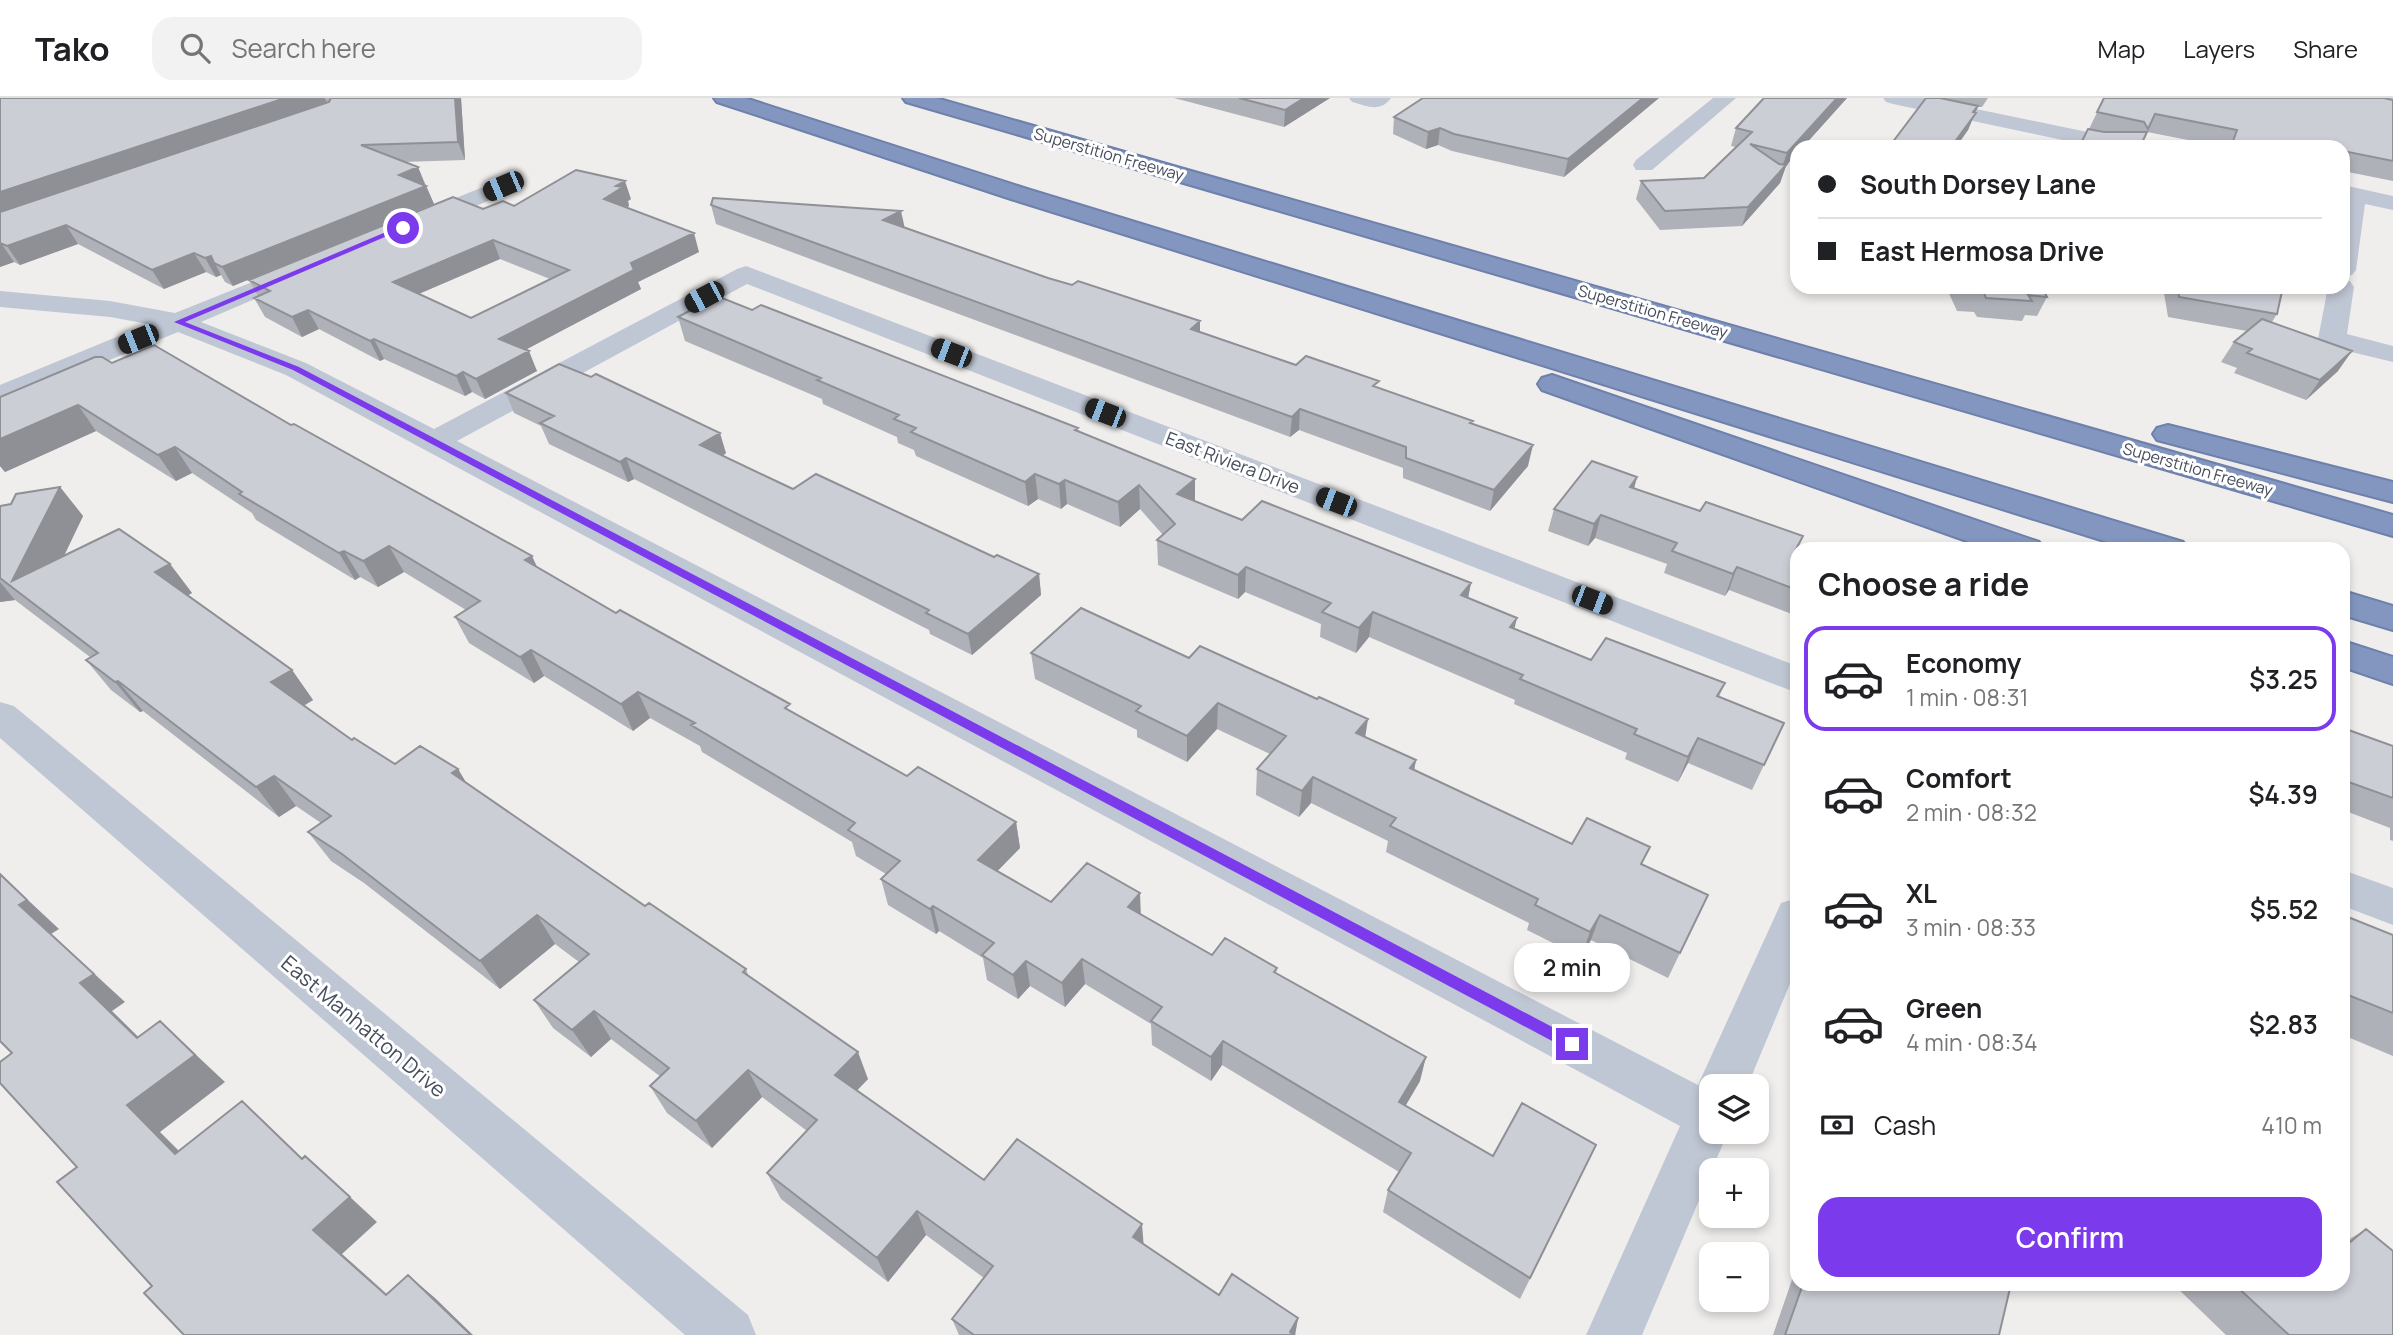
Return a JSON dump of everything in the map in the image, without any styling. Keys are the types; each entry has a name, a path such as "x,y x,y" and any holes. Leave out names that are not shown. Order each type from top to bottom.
{"highway":[{"path":"724,98 1019,194 2145,542"},
{"name":"Superstition Freeway","path":"913,98 2393,526"},
{"path":"1093,149 2393,492"},
{"path":"1019,194 1578,394 2004,542"},
{"path":"2350,605 2393,618"},
{"path":"2350,656 2393,671"}],"street":[{"path":"1644,165 1726,98"},
{"path":"1893,98 2029,117 2103,140"},
{"path":"2014,140 2029,117"},
{"path":"390,233 503,186"},
{"path":"2350,193 2393,203"},
{"path":"0,396 327,260"},
{"name":"East Riviera Drive","path":"434,441 746,274 1790,677"},
{"path":"2340,294 2332,339 2393,354"},
{"path":"0,299 110,309 178,322 296,369 1699,1097"},
{"name":"East Manhatton Drive","path":"0,716 727,1335"},
{"path":"2350,891 2393,908"},
{"path":"1728,1074 1790,932"},
{"path":"1614,1335 1699,1140"}],"building":[{"path":"0,98 285,98 0,192"},
{"path":"331,98 455,98 458,142 361,145 418,167 399,175 426,186 222,267 214,263 211,256 205,258 194,253 152,270 66,225 7,246 0,243 0,212 329,102"},
{"path":"1239,98 1304,98 1285,110"},
{"path":"1423,98 1643,98 1568,159 1454,134 1440,128 1428,132 1394,117"},
{"path":"1764,98 1837,98 1799,140 1790,140 1790,150 1787,153 1750,144 1779,164 1786,165 1748,207 1665,211 1641,181 1704,178 1752,132 1736,128"},
{"path":"1926,98 1940,98 1978,106 1973,112 1976,113 1956,140 1894,140"},
{"path":"2104,98 2384,98 2393,100 2393,161 2350,152 2350,140 2233,140 2237,130 2155,114 2148,129 2144,122 2097,112"},
{"path":"2088,129 2104,132 2147,132 2143,140 2082,140"},
{"path":"576,170 625,181 616,186 623,187 604,199 694,233 631,263 634,270 499,339 529,351 476,379 463,372 456,376 374,339 370,341 308,310 292,317 254,298 270,291 249,280 453,197 483,209 503,201 514,206","holes":["493,240 569,270 471,318 393,282"]},
{"path":"713,198 901,211 883,220 1048,278 1072,285 1078,281 1200,321 1191,329 1296,365 1306,356 1379,381 1373,386 1533,445 1494,490 1406,458 1406,447 1300,409 1292,417 711,205"},
{"path":"1984,294 2046,294 2047,297 2028,295 2032,301 1986,298"},
{"path":"2179,294 2281,294 2277,314 2179,297"},
{"path":"717,296 752,310 761,305 1078,428 1075,430 1195,479 1177,494 1242,520 1262,501 1471,583 1461,595 1517,618 1510,627 1591,660 1606,638 1725,683 1717,696 1784,723 1764,765 1698,738 1688,757 1634,734 1637,729 1520,679 1523,675 1373,612 1359,628 1322,612 1331,603 1246,567 1238,575 1157,540 1175,524 1139,485 1118,502 1065,480 1059,484 1035,474 1025,482 911,432 916,428 894,419 899,415 817,380 821,378 678,317"},
{"path":"2262,319 2352,351 2320,380 2247,353 2252,349 2234,342"},
{"path":"154,345 291,425 294,424 532,556 525,560 616,613 620,610 790,704 785,708 907,776 918,767 1016,822 978,860 1051,902 1087,863 1140,893 1128,907 1212,955 1225,938 1277,968 1274,972 1426,1057 1399,1102 1493,1156 1522,1103 1596,1145 1530,1278 1388,1190 1411,1153 1223,1041 1211,1057 1151,1021 1162,1007 1082,959 1062,983 1026,961 1013,975 982,955 994,943 933,906 930,909 881,879 900,861 848,830 855,823 691,725 695,723 638,692 621,704 531,650 520,657 455,617 480,601 389,546 363,561 344,551 339,553 239,494 242,492 175,447 158,455 78,405 0,439 0,397 95,357 102,357 112,363"},
{"path":"559,364 591,377 596,374 720,433 700,445 793,489 816,474 994,557 997,555 1039,574 968,634 926,613 929,610 626,458 620,462 540,423 554,416 506,393"},
{"path":"1592,461 1637,477 1630,487 1700,511 1706,502 1803,536 1800,542 1790,542 1790,587 1737,567 1733,574 1672,551 1677,543 1601,515 1594,524 1554,509"},
{"path":"60,487 12,581 119,529 170,564 155,572 292,670 271,682 352,740 354,738 395,764 420,746 458,769 452,773 645,906 649,903 746,969 743,972 858,1052 835,1075 984,1180 1017,1139 1142,1224 1133,1237 1219,1295 1232,1274 1298,1318 1290,1332 1294,1335 974,1335 952,1319 993,1266 917,1211 877,1258 767,1173 817,1120 748,1070 696,1121 650,1086 669,1068 594,1011 572,1030 534,1000 589,954 537,915 480,961 342,854 308,832 331,816 274,776 256,787 118,681 115,682 86,660 98,653 0,578 0,506 11,504 16,494"},
{"path":"1081,608 1189,658 1200,646 1368,719 1356,733 1416,760 1410,768 1572,844 1587,818 1650,847 1641,864 1708,895 1680,953 1600,915 1590,932 1535,905 1538,899 1390,826 1396,818 1313,777 1302,791 1257,769 1286,736 1218,703 1187,736 1136,711 1141,706 1031,653"},
{"path":"2350,731 2393,746 2393,798 2350,783"},
{"path":"0,874 27,900 19,905 94,974 80,983 137,1038 160,1021 195,1055 127,1105 175,1154 242,1101 302,1159 305,1156 350,1197 313,1230 386,1295 408,1275 471,1335 184,1335 144,1293 152,1286 57,1182 77,1167 0,1083 0,1062 12,1053 0,1041"},
{"path":"2350,918 2393,935 2393,1013 2350,996"},
{"path":"2366,1229 2393,1251 2393,1335 2289,1335 2242,1291 2350,1291 2350,1242"},
{"path":"1801,1291 2009,1291 1999,1335 1785,1335"}],"route":[{"path":"403,228 178,322 296,369 1572,1044"}]}
